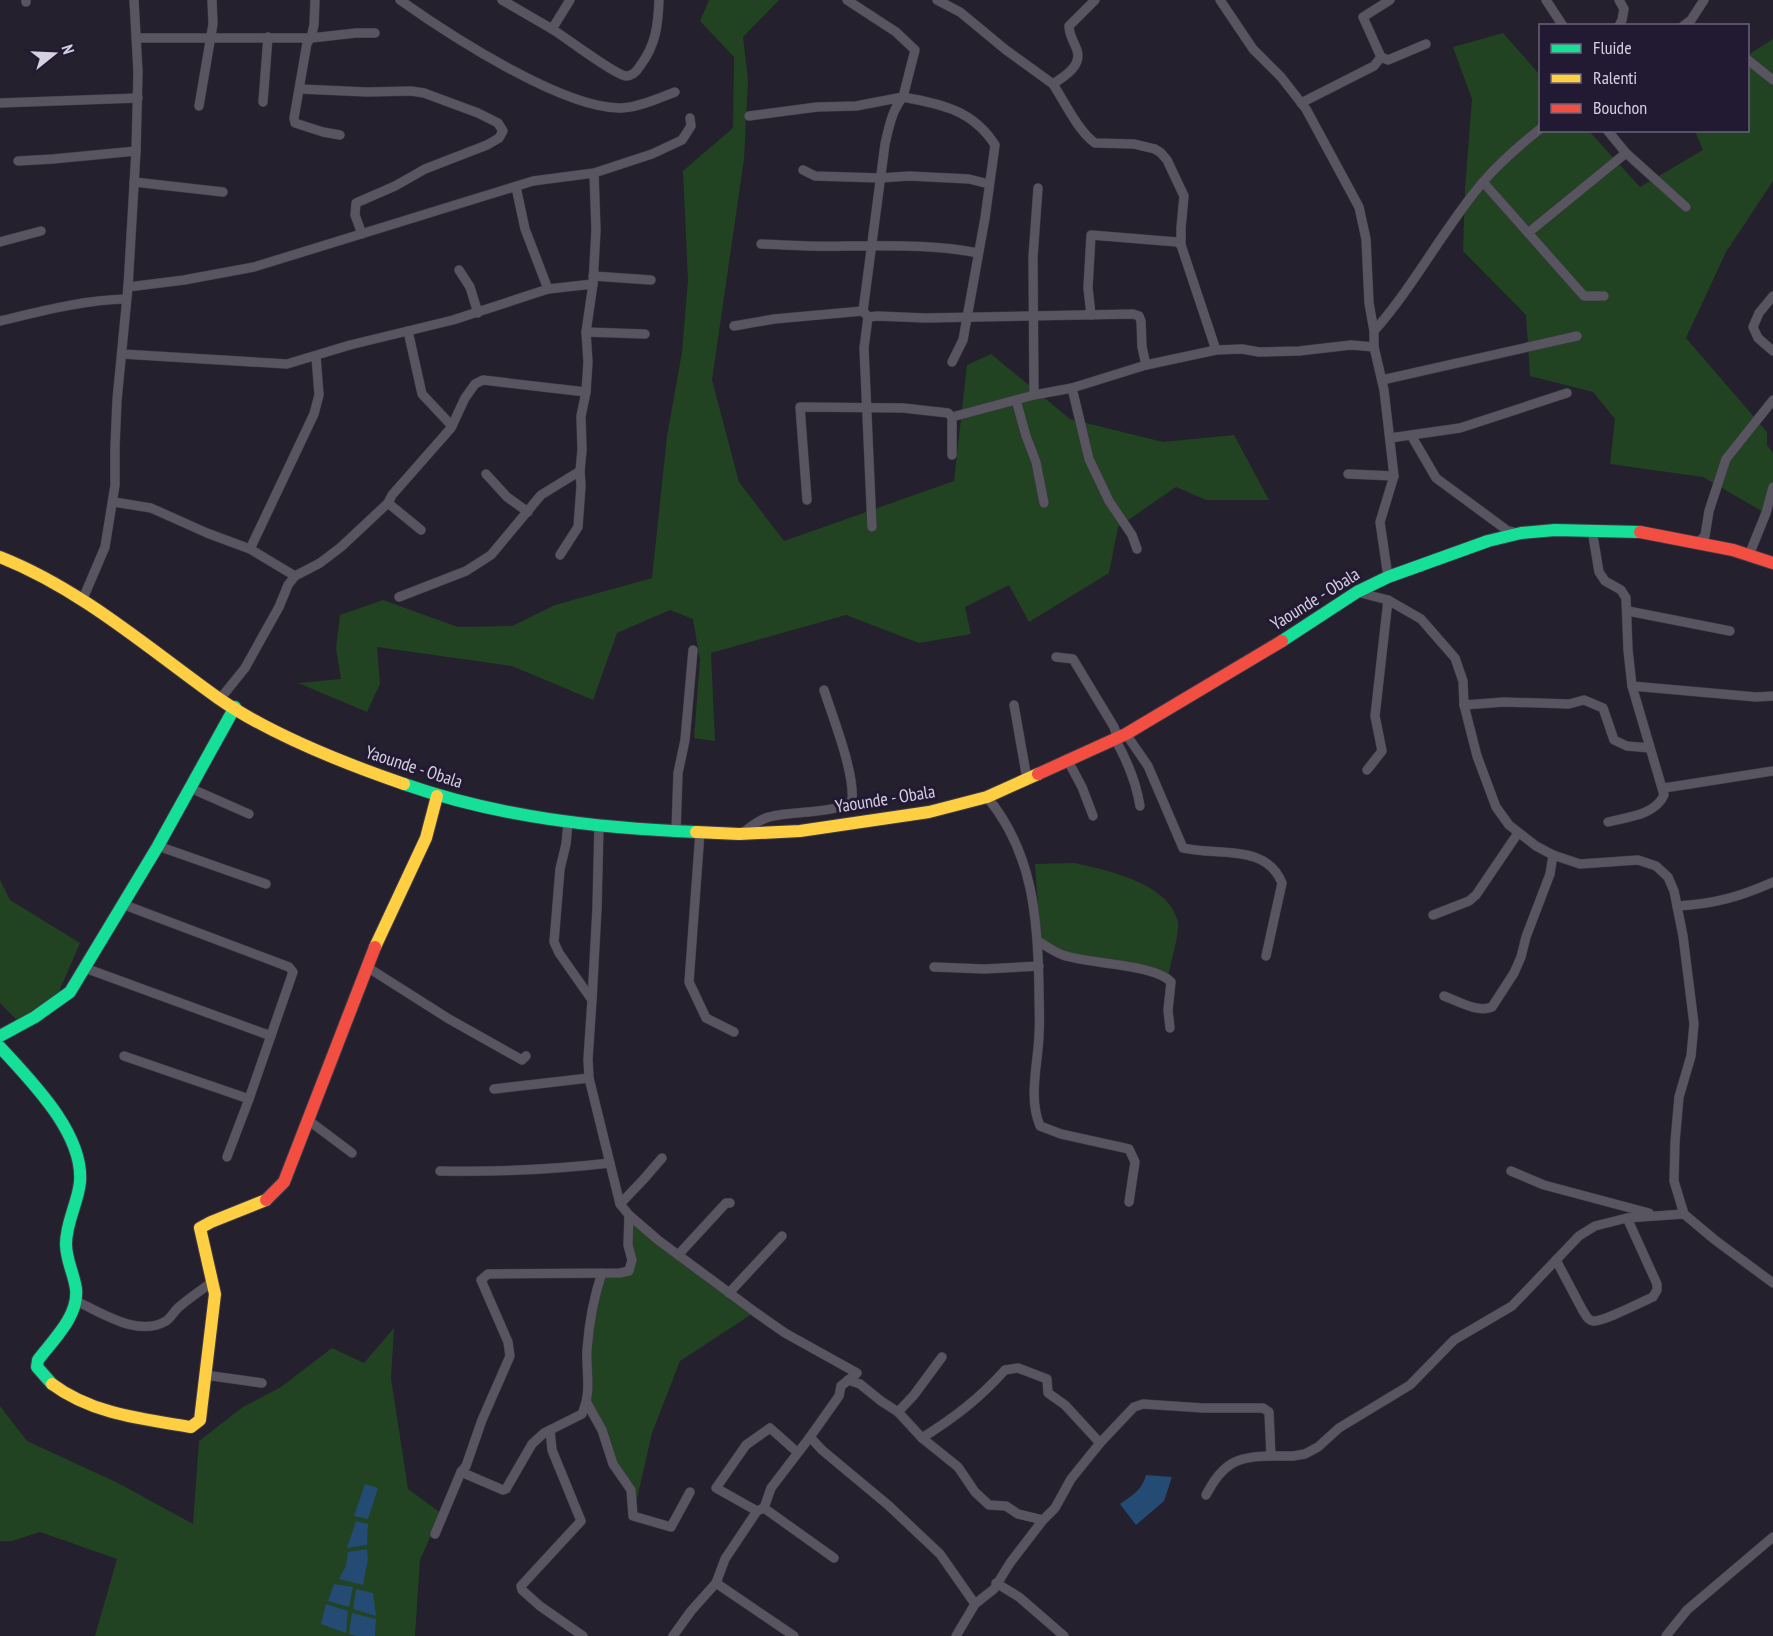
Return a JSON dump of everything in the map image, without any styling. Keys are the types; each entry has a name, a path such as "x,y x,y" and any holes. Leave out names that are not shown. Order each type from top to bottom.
{"main road":[{"name":"Yaounde - Obala","path":"0,557 25,567 82,601 148,645 220,699 317,750 360,769 437,796 568,824 739,834 800,831 929,812 987,797 1120,736 1285,639 1357,592 1388,577 1488,541 1521,533 1556,530 1644,532 1698,542 1773,563"},
{"path":"0,1036 35,1017 70,992 158,846 235,707"},
{"path":"0,1047 43,1097 72,1144 80,1173 76,1199 67,1225 66,1246 77,1291 76,1301 64,1325 38,1360 39,1372 57,1389 109,1413 191,1427 200,1420 215,1294 200,1228 260,1204 277,1193 284,1182 367,967 426,838 437,796"}],"street":[{"path":"82,601 105,547 116,485 114,446 128,287 138,98 134,0"},
{"path":"199,106 213,24 212,0"},
{"path":"315,0 314,26 305,51 294,118 295,123 340,135"},
{"path":"400,0 489,57 537,82 573,97 625,108 675,92"},
{"path":"502,0 552,29 614,71 627,76 634,74 649,54 657,32 659,0"},
{"path":"552,29 570,0"},
{"path":"847,0 896,32 915,50 903,97 897,104 891,119 885,144 865,314 865,407 872,527"},
{"path":"938,0 960,12 1006,50 1053,84 1075,119 1095,143 1134,144 1155,149 1167,160 1184,196 1181,245 1216,350"},
{"path":"1053,84 1063,78 1078,63 1079,57 1069,31 1070,26 1095,0"},
{"path":"1220,0 1253,49 1281,77 1301,103 1359,207 1366,239 1368,293 1374,347 1382,380 1394,476 1380,522 1388,577"},
{"path":"1390,0 1363,17 1381,57 1388,60 1426,44"},
{"path":"1546,0 1562,24"},
{"path":"1619,0 1624,9 1620,24"},
{"path":"1691,24 1704,0"},
{"path":"137,38 311,38 375,33"},
{"path":"263,102 268,37"},
{"path":"1301,103 1374,66 1381,57"},
{"path":"1749,61 1773,80"},
{"path":"300,89 424,93 478,112 498,123 503,131 499,138 487,145 425,169 395,186 356,203 356,216 362,234"},
{"path":"749,116 817,107 856,106 903,97 949,106 986,130 995,145 985,218 963,340 952,362"},
{"path":"0,103 138,98"},
{"path":"128,287 254,267 533,181 594,173 652,154 682,140 691,126 690,118"},
{"path":"1374,331 1396,306 1449,227 1483,182 1516,148 1539,130"},
{"path":"1609,132 1626,153 1686,207"},
{"path":"18,161 136,151"},
{"path":"1528,233 1626,153"},
{"path":"803,170 815,176 909,176 951,178 989,184"},
{"path":"560,555 578,527 582,450 581,416 586,392 588,362 586,332 593,280 596,205 594,173"},
{"path":"134,182 223,192"},
{"path":"1483,182 1584,296 1604,296"},
{"path":"516,187 525,229 548,289"},
{"path":"1034,395 1034,256 1038,188"},
{"path":"0,242 41,231"},
{"path":"1091,315 1088,288 1091,235 1172,240 1181,245"},
{"path":"761,244 920,246 978,253"},
{"path":"459,270 470,287 478,313"},
{"path":"122,354 287,364 350,345 419,330 548,289 593,280 651,280"},
{"path":"1773,296 1759,313 1753,327 1758,338 1773,351"},
{"path":"0,321 92,301 126,299"},
{"path":"734,326 774,319 865,314 925,318 1133,314 1139,316 1141,321 1142,347 1146,365"},
{"path":"408,331 422,394 452,426"},
{"path":"586,332 645,334"},
{"path":"1382,380 1577,336"},
{"path":"807,500 801,406 903,408 948,414 952,417 1034,395 1072,388 1146,365 1216,350 1269,351 1351,345 1374,347"},
{"path":"250,549 314,414 319,395 316,356"},
{"path":"220,699 245,668 279,607 288,585 295,576 320,563 341,547 388,503 392,495 452,426 465,398 476,384 483,380 586,392"},
{"path":"1072,388 1089,459 1109,501 1132,535 1137,549"},
{"path":"1390,438 1460,428 1567,393"},
{"path":"1016,400 1036,462 1044,503"},
{"path":"1698,542 1705,536 1709,511 1726,459 1773,400"},
{"path":"952,417 952,455"},
{"path":"1411,435 1436,478 1508,531 1521,533"},
{"path":"399,597 466,571 491,555 542,495 580,471"},
{"path":"486,474 507,497 528,512"},
{"path":"1348,474 1394,476"},
{"path":"1749,555 1766,513 1773,487"},
{"path":"114,502 152,508 250,549 295,576"},
{"path":"388,503 421,530"},
{"path":"1592,530 1599,572 1605,581 1621,590 1626,598 1632,686 1664,788 1660,804 1647,812 1608,822"},
{"path":"1357,592 1388,600 1421,619 1455,658 1463,681 1464,705 1477,756 1492,798 1509,825 1536,846 1553,855 1580,864 1638,860 1656,866 1668,877 1677,906 1690,980 1694,1024 1691,1056 1679,1097 1674,1181 1684,1214 1695,1225 1773,1283"},
{"path":"1366,770 1382,751 1375,716 1388,600"},
{"path":"1628,611 1730,631"},
{"path":"676,831 678,773 685,740 693,650"},
{"path":"1056,657 1073,659 1116,733 1148,766 1183,848 1239,852 1256,857 1278,873 1282,883 1266,956"},
{"path":"1632,686 1773,696"},
{"path":"739,834 771,816 827,808 848,804 852,801 853,792 846,761 824,690"},
{"path":"1464,705 1504,702 1569,704 1584,700 1602,708 1614,740 1627,746 1650,748"},
{"path":"1014,705 1027,779"},
{"path":"1120,736 1140,806"},
{"path":"1067,759 1082,787 1093,816"},
{"path":"1664,788 1773,771"},
{"path":"190,788 249,814"},
{"path":"987,797 1000,813 1017,843 1034,904 1038,941 1040,1033 1034,1096 1036,1117 1040,1126 1061,1134 1129,1149 1135,1162 1129,1202"},
{"path":"568,824 560,869 554,942 559,954 592,1000"},
{"path":"599,825 589,1078 598,1107 620,1204 629,1215 678,1255 785,1333 857,1372 841,1386 839,1396 771,1488 760,1509 725,1559 716,1583 673,1636"},
{"path":"700,832 690,982 706,1018 734,1032"},
{"path":"1433,915 1469,902 1518,833"},
{"path":"158,846 266,884"},
{"path":"1444,996 1476,1008 1492,1007 1514,973 1521,957 1526,937 1550,874 1553,855"},
{"path":"1677,906 1708,904 1773,882"},
{"path":"122,904 292,969 293,976 227,1157"},
{"path":"1038,941 1063,955 1148,970 1166,976 1171,982 1168,1010 1170,1028"},
{"path":"934,967 984,969 1038,966"},
{"path":"367,967 487,1041 522,1060 526,1056"},
{"path":"85,968 271,1035"},
{"path":"124,1056 249,1099"},
{"path":"494,1089 589,1078"},
{"path":"308,1120 352,1153"},
{"path":"620,1204 662,1158"},
{"path":"440,1171 550,1170 610,1163"},
{"path":"1511,1171 1578,1196 1653,1215"},
{"path":"678,1255 726,1203 730,1203"},
{"path":"1206,1495 1219,1474 1235,1461 1247,1457 1293,1456 1318,1447 1339,1428 1410,1385 1454,1340 1512,1306 1579,1236 1595,1226 1627,1218 1684,1214"},
{"path":"435,1534 461,1472 466,1466 472,1446 510,1356 508,1342 481,1280 488,1274 629,1271 632,1260 628,1245 629,1215"},
{"path":"1556,1260 1583,1311 1588,1318 1595,1321 1653,1297 1657,1284 1627,1218"},
{"path":"729,1293 782,1236"},
{"path":"461,1472 503,1490 506,1489 532,1444 550,1431 582,1414 587,1403 589,1320 602,1273"},
{"path":"76,1301 124,1323 140,1326 154,1325 166,1321 178,1307 213,1281"},
{"path":"898,1412 914,1395 942,1357"},
{"path":"922,1438 983,1395 1005,1370 1018,1368 1047,1379 1048,1393 1065,1405 1100,1443"},
{"path":"205,1375 262,1383"},
{"path":"848,1380 860,1383 898,1412 922,1438 958,1467 975,1492 989,1505 1006,1506 1018,1514 1043,1520"},
{"path":"587,1403 602,1430 612,1464 631,1490 633,1516 671,1527 690,1492"},
{"path":"956,1636 975,1604 994,1588 1010,1563 1055,1508 1071,1479 1100,1443 1134,1407 1143,1404 1203,1408 1263,1408 1269,1412 1271,1456"},
{"path":"797,1452 770,1428 746,1445 716,1488 760,1509 834,1558"},
{"path":"550,1431 555,1461 581,1521 521,1586 522,1590 540,1606 563,1620 582,1636"},
{"path":"810,1437 822,1450 874,1492 940,1554 975,1604"},
{"path":"1666,1636 1687,1610 1773,1537"},
{"path":"716,1583 794,1636"},
{"path":"996,1583 1019,1597 1064,1636"}],"green space":[{"path":"709,0 779,0 743,37 748,80 744,159 712,380 739,482 784,541 954,481 967,365 991,354 1070,419 1163,442 1234,435 1269,500 1206,500 1176,487 1118,527 1109,573 1029,622 1009,585 965,607 971,634 919,643 846,615 711,653 715,741 694,738 700,660 693,619 670,610 617,633 593,700 512,666 377,647 380,684 367,712 298,683 341,679 336,648 340,615 383,600 458,627 512,626 555,605 652,578 667,436 682,352 688,280 683,171 733,128 734,57 700,21"},
{"path":"1503,33 1539,74 1539,132 1590,132 1640,187 1703,150 1695,132 1749,132 1749,54 1773,39 1773,181 1726,252 1686,338 1767,432 1767,445 1773,453 1773,502 1770,516 1703,477 1610,464 1615,419 1593,392 1530,376 1526,315 1463,251 1472,99 1453,47"},
{"path":"1075,863 1136,881 1163,897 1178,922 1167,981 1041,948 1035,864"},
{"path":"0,880 10,900 80,943 51,1010 22,1025 0,1003"},
{"path":"629,1215 755,1312 680,1361 652,1433 633,1516 631,1490 613,1464 588,1398 587,1354 602,1273 629,1271"},
{"path":"394,1328 391,1378 408,1489 441,1513 420,1560 415,1636 95,1636 117,1559 40,1532 12,1541 0,1541 0,1406 27,1441 118,1483 193,1524 199,1441 243,1407 281,1387 332,1348 364,1363"}],"water":[{"path":"1146,1475 1172,1477 1164,1501 1136,1525 1120,1504 1133,1495"},
{"path":"365,1484 378,1488 368,1519 354,1516"},
{"path":"356,1521 368,1524 367,1545 347,1548"},
{"path":"367,1549 368,1559 363,1585 339,1579 346,1566 348,1552"},
{"path":"334,1584 353,1587 349,1607 328,1601"},
{"path":"356,1589 373,1593 376,1616 353,1609"},
{"path":"326,1604 348,1611 346,1633 321,1624"},
{"path":"352,1613 376,1619 375,1636 349,1634"}],"traffic: fast":[{"path":"1282,641 1357,592 1388,577 1488,541 1521,533 1555,530 1640,532"},
{"path":"0,1036 35,1017 70,992 158,846 235,707"},
{"path":"404,784 475,805 548,819 696,832"},
{"path":"0,1047 53,1108 73,1145 79,1163 79,1190 68,1228 66,1244 76,1299 69,1318 38,1360 37,1367 52,1384"}],"traffic: slow":[{"path":"0,557 30,570 86,602 218,698 261,724 332,757 404,784"},
{"path":"696,832 739,834 800,831 929,812 987,797 1038,774"},
{"path":"375,947 426,838 437,796"},
{"path":"52,1384 84,1402 118,1414 191,1427 200,1420 215,1294 200,1228 266,1200"}],"traffic: jam":[{"path":"1640,532 1733,550 1773,563"},
{"path":"1038,774 1126,734 1282,641"},
{"path":"266,1200 284,1182 375,947"}]}
